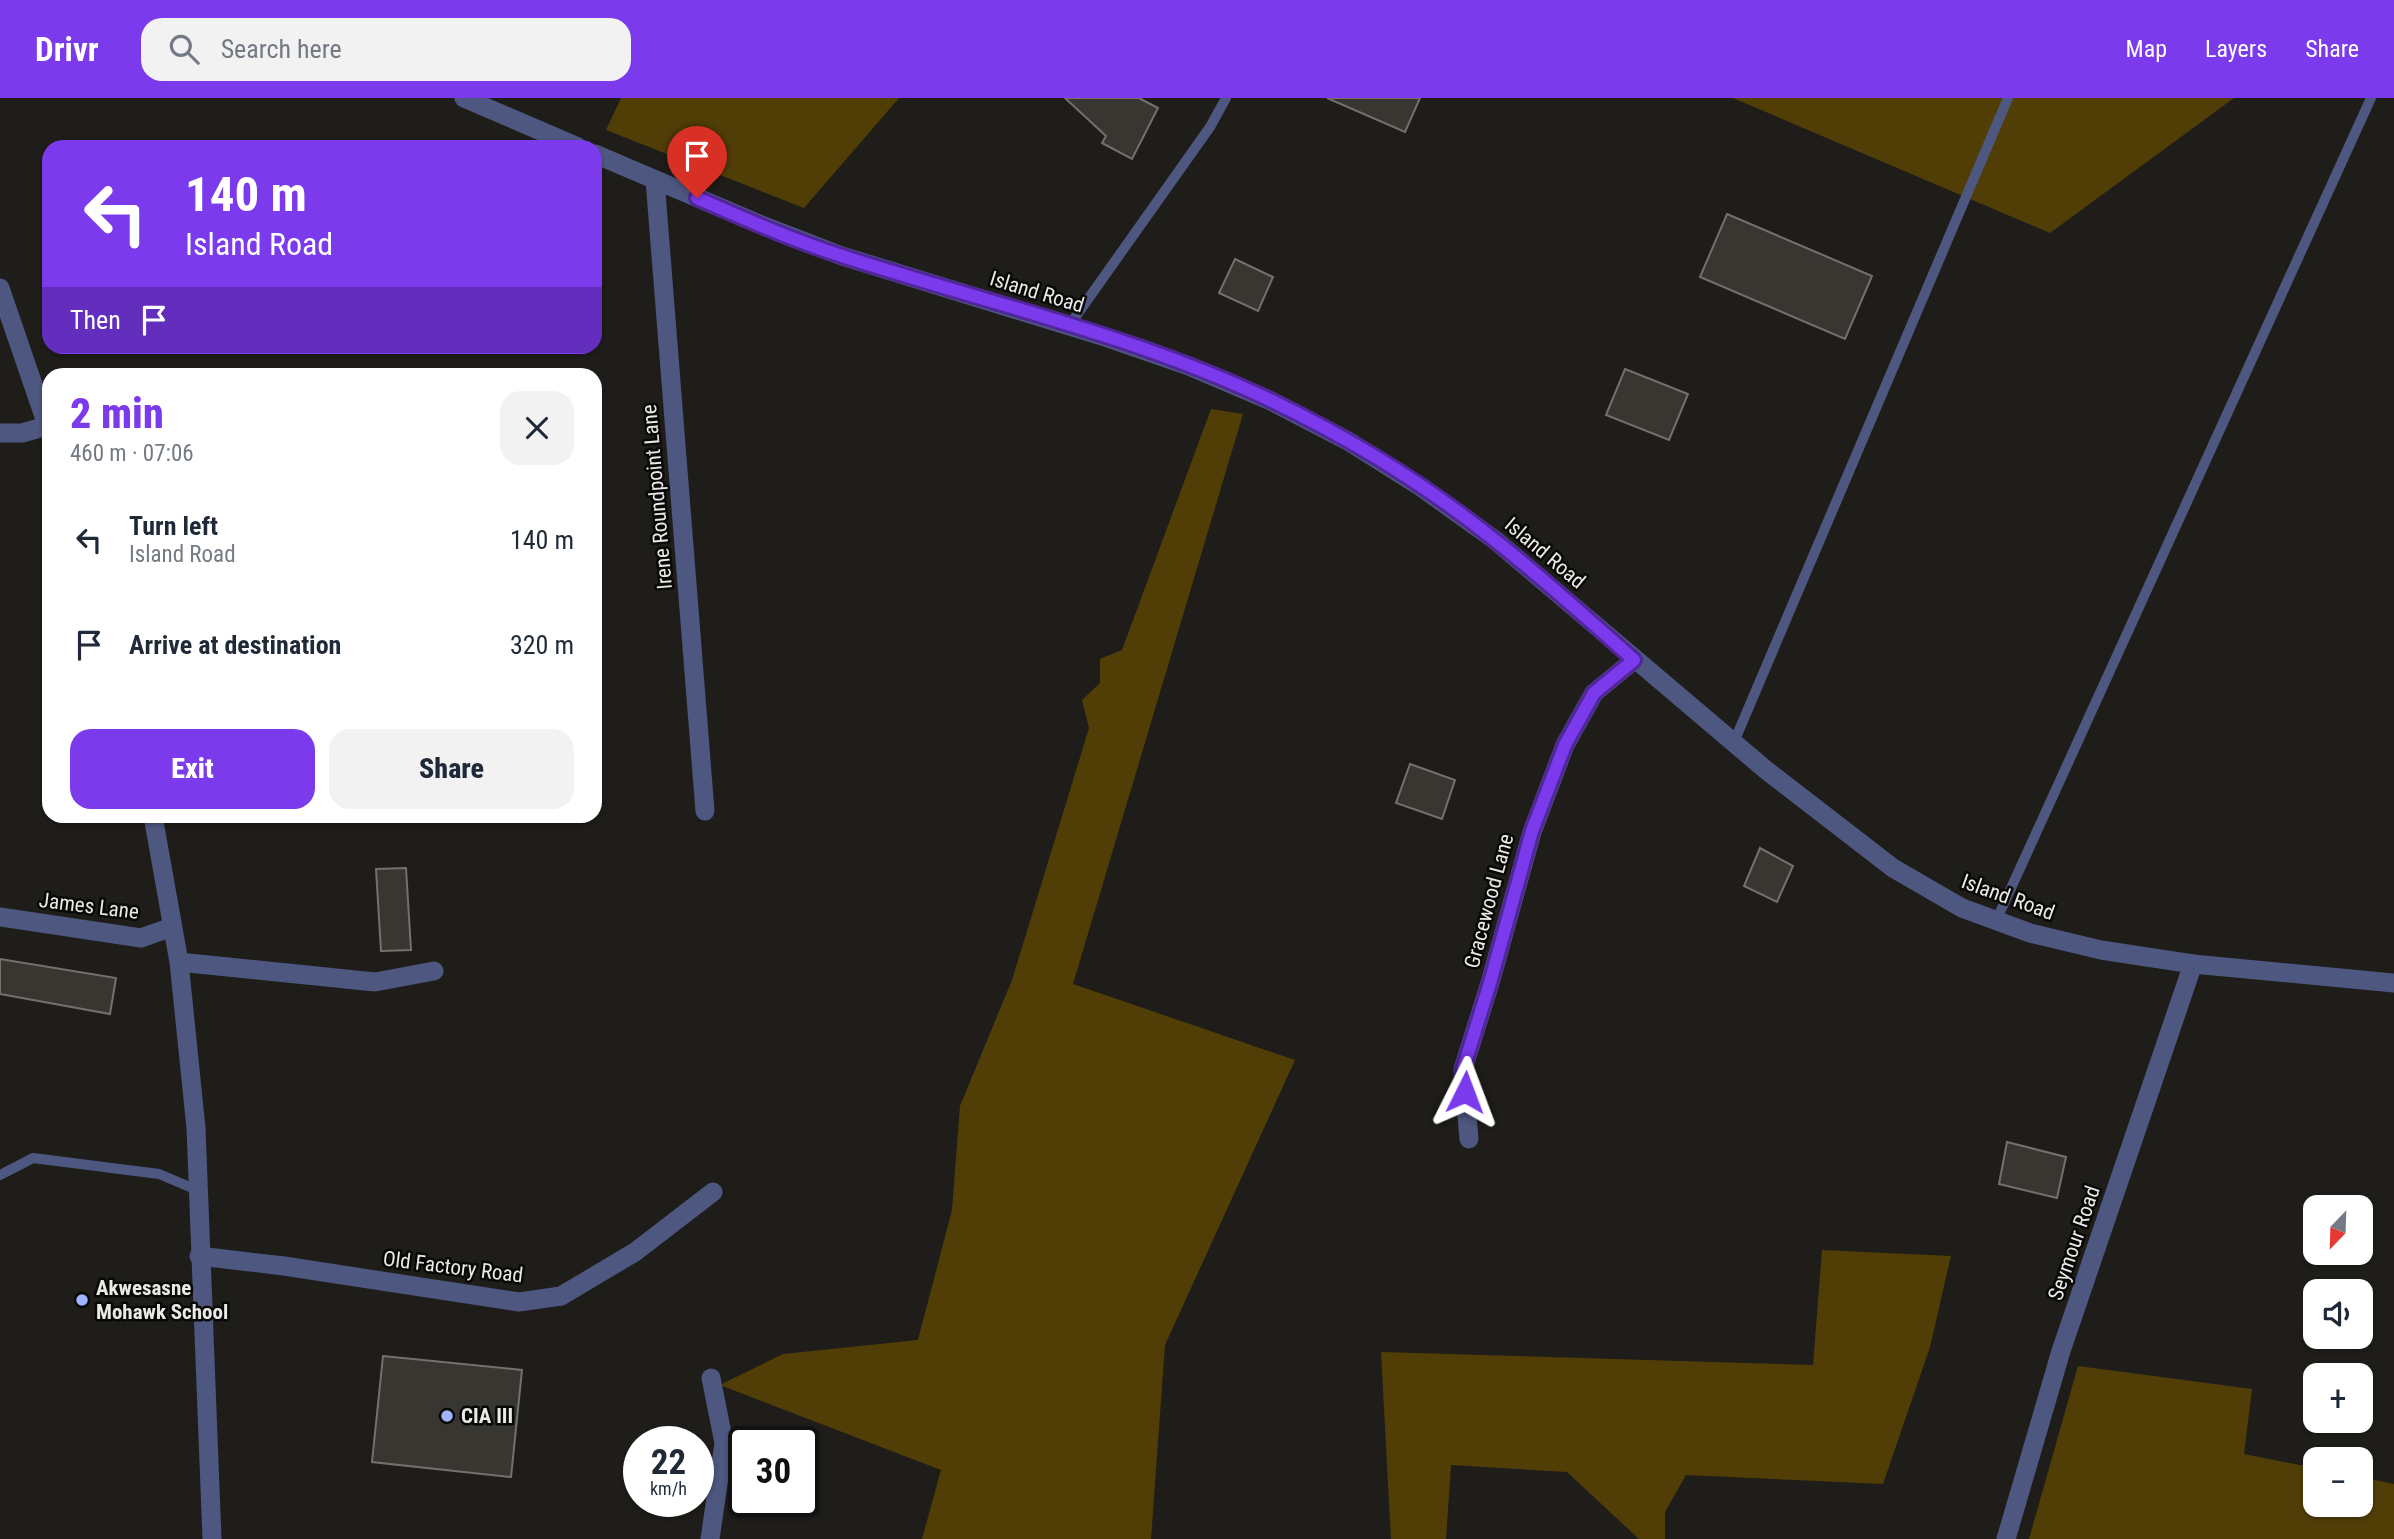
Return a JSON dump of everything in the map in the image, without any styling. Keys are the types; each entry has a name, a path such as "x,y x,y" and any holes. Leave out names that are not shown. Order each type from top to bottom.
{"street":[{"path":"464,98 562,140"},
{"name":"Island Road","path":"602,157 842,256 1189,366 1271,401 1348,440 1421,486 1495,540 1766,770 1893,868 1962,908 2030,933 2101,950 2193,964 2394,983"},
{"name":"Irene Roundpoint Lane","path":"655,180 705,811"},
{"path":"0,288 42,411"},
{"path":"0,433 42,430"},
{"name":"Gracewood Lane","path":"1469,1139 1463,1069 1532,831 1565,745 1594,693 1634,660"},
{"path":"154,823 178,961 196,1128 212,1539"},
{"name":"James Lane","path":"0,917 141,938 172,927"},
{"path":"178,961 375,982 434,971"},
{"name":"Seymour Road","path":"2006,1539 2061,1351 2193,964"},
{"name":"Old Factory Road","path":"199,1256 284,1266 519,1302 561,1296 635,1252 713,1192"},
{"path":"710,1539 724,1443 711,1378"}],"lane":[{"path":"1069,326 1210,127 1226,98"},
{"path":"1734,742 2008,98"},
{"path":"1996,921 2371,98"},
{"path":"0,1175 33,1158 159,1174 198,1190"}],"shaded area":[{"path":"621,98 899,98 804,208 606,130"},
{"path":"1733,98 2234,98 2050,233"},
{"path":"1211,409 1243,414 1073,984 1295,1060 1165,1345 1151,1539 922,1539 941,1470 720,1385 783,1354 918,1340 952,1210 960,1106 1012,980 1089,728 1082,700 1100,683 1100,659 1122,650"},
{"path":"1822,1250 1951,1256 1930,1347 1883,1484 1686,1475 1665,1512 1665,1539 1639,1539 1567,1472 1451,1465 1446,1539 1391,1539 1381,1352 1813,1365"},
{"path":"2078,1366 2252,1389 2244,1454 2303,1466 2303,1517 2373,1517 2373,1480 2394,1484 2394,1539 2029,1539"}],"building":[{"path":"1065,98 1139,98 1158,108 1132,159 1102,143 1106,136"},
{"path":"1327,98 1420,98 1405,132"},
{"path":"1727,214 1872,276 1845,339 1700,277"},
{"path":"1235,259 1273,277 1258,311 1219,293"},
{"path":"1625,369 1688,394 1669,440 1606,415"},
{"path":"1410,764 1455,780 1442,819 1396,803"},
{"path":"1760,848 1793,866 1777,902 1744,886"},
{"path":"406,868 411,950 381,951 376,869"},
{"path":"0,959 116,978 110,1014 0,994"},
{"path":"2007,1142 2066,1157 2057,1198 1999,1184"},
{"name":"CIA III","path":"383,1356 522,1370 511,1477 372,1462"}],"place":[{"name":"Akwesasne Mohawk School","path":"82,1300"},
{"name":"CIA III","path":"447,1416"}],"route":[{"path":"697,198 842,256 1105,337 1189,366 1271,401 1348,440 1421,486 1495,540 1634,660 1594,693 1565,745 1532,831 1463,1069 1465,1092"}]}
